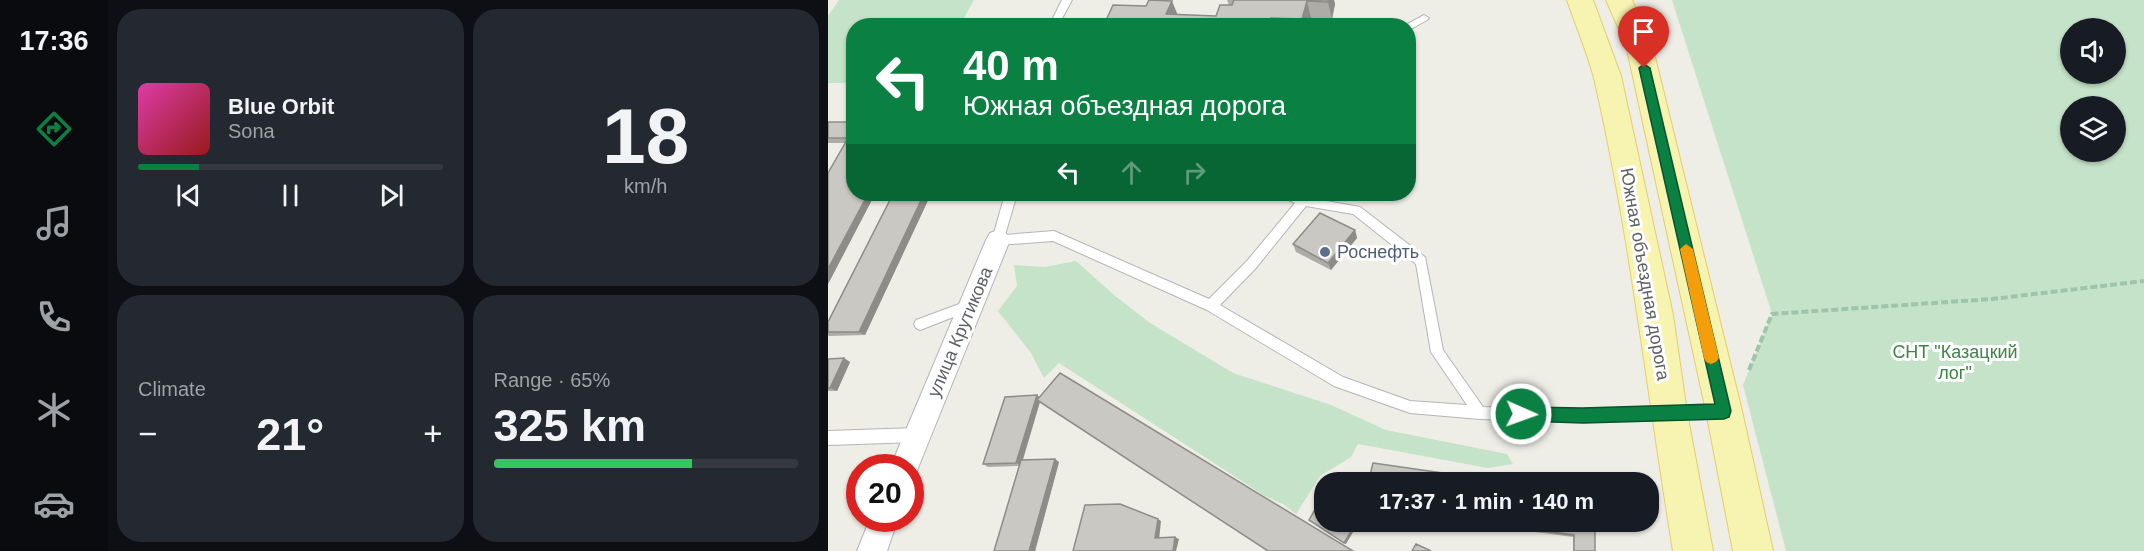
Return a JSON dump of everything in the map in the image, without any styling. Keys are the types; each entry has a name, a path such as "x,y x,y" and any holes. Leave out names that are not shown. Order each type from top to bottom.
{"main road":[{"name":"Южная объездная дорога","path":"1580,0 1606,76 1656,315 1669,413 1694,551"},
{"path":"1619,0 1639,45 1724,411 1753,551"}],"street":[{"name":"улица Крутикова","path":"910,454 998,240"},
{"path":"872,551 879,532"}],"lane":[{"path":"1057,18 1066,0"},
{"path":"1416,22 1424,18"},
{"name":"улица Крутикова","path":"998,240 1009,201"},
{"path":"1211,306 1251,265 1303,201 1356,210 1421,261 1437,352 1480,413"},
{"path":"998,240 1054,236 1211,306 1339,382 1410,407 1480,413 1583,416 1724,411"},
{"path":"920,324 970,305"},
{"path":"828,438 917,435"}],"path":[{"path":"1772,314 1992,299 2144,281"}],"green space":[{"path":"839,0 974,0 964,18 846,18 846,83 828,83 828,16"},
{"name":"СНТ \"Казацкий лог\"","path":"1672,0 2144,0 2144,551 1786,551 1743,385 1772,314"},
{"path":"1076,261 1150,323 1233,373 1331,405 1386,430 1507,454 1513,464 1488,468 1358,444 1351,457 1327,472 1314,472 1314,486 1296,514 1059,363 1044,378 1031,353 998,311 1017,286 1014,265 1045,267"}],"building":[{"path":"1149,0 1172,1 1166,14 1216,16 1220,5 1232,5 1234,0 1328,0 1328,2 1307,1 1302,18 1107,18 1113,5 1146,6"},
{"path":"828,122 846,122 846,138 828,138"},
{"path":"846,142 846,201 864,201 828,269 828,173"},
{"path":"889,201 921,201 859,332 828,332 828,322"},
{"path":"1320,213 1355,230 1328,263 1293,244"},
{"path":"844,358 830,388 828,388 828,359"},
{"path":"1060,373 1314,527 1314,532 1322,532 1353,551 1268,551 1037,400"},
{"path":"1037,395 1016,463 983,464 1005,397"},
{"path":"1055,459 1029,551 994,551 1021,460"},
{"path":"1373,463 1436,472 1371,472"},
{"path":"1120,504 1158,519 1155,538 1175,537 1173,551 1073,551 1085,505"},
{"path":"1314,511 1314,523 1309,520"},
{"path":"1327,532 1351,532 1344,543"},
{"path":"1551,532 1595,532 1595,551 1574,551 1574,535"},
{"path":"1416,544 1431,551 1412,551"}],"slow traffic":[{"path":"1686,249 1711,358"}],"place":[{"name":"Роснефть","path":"1325,252"}],"route":[{"path":"1521,414 1583,416 1724,411 1644,68"}]}
